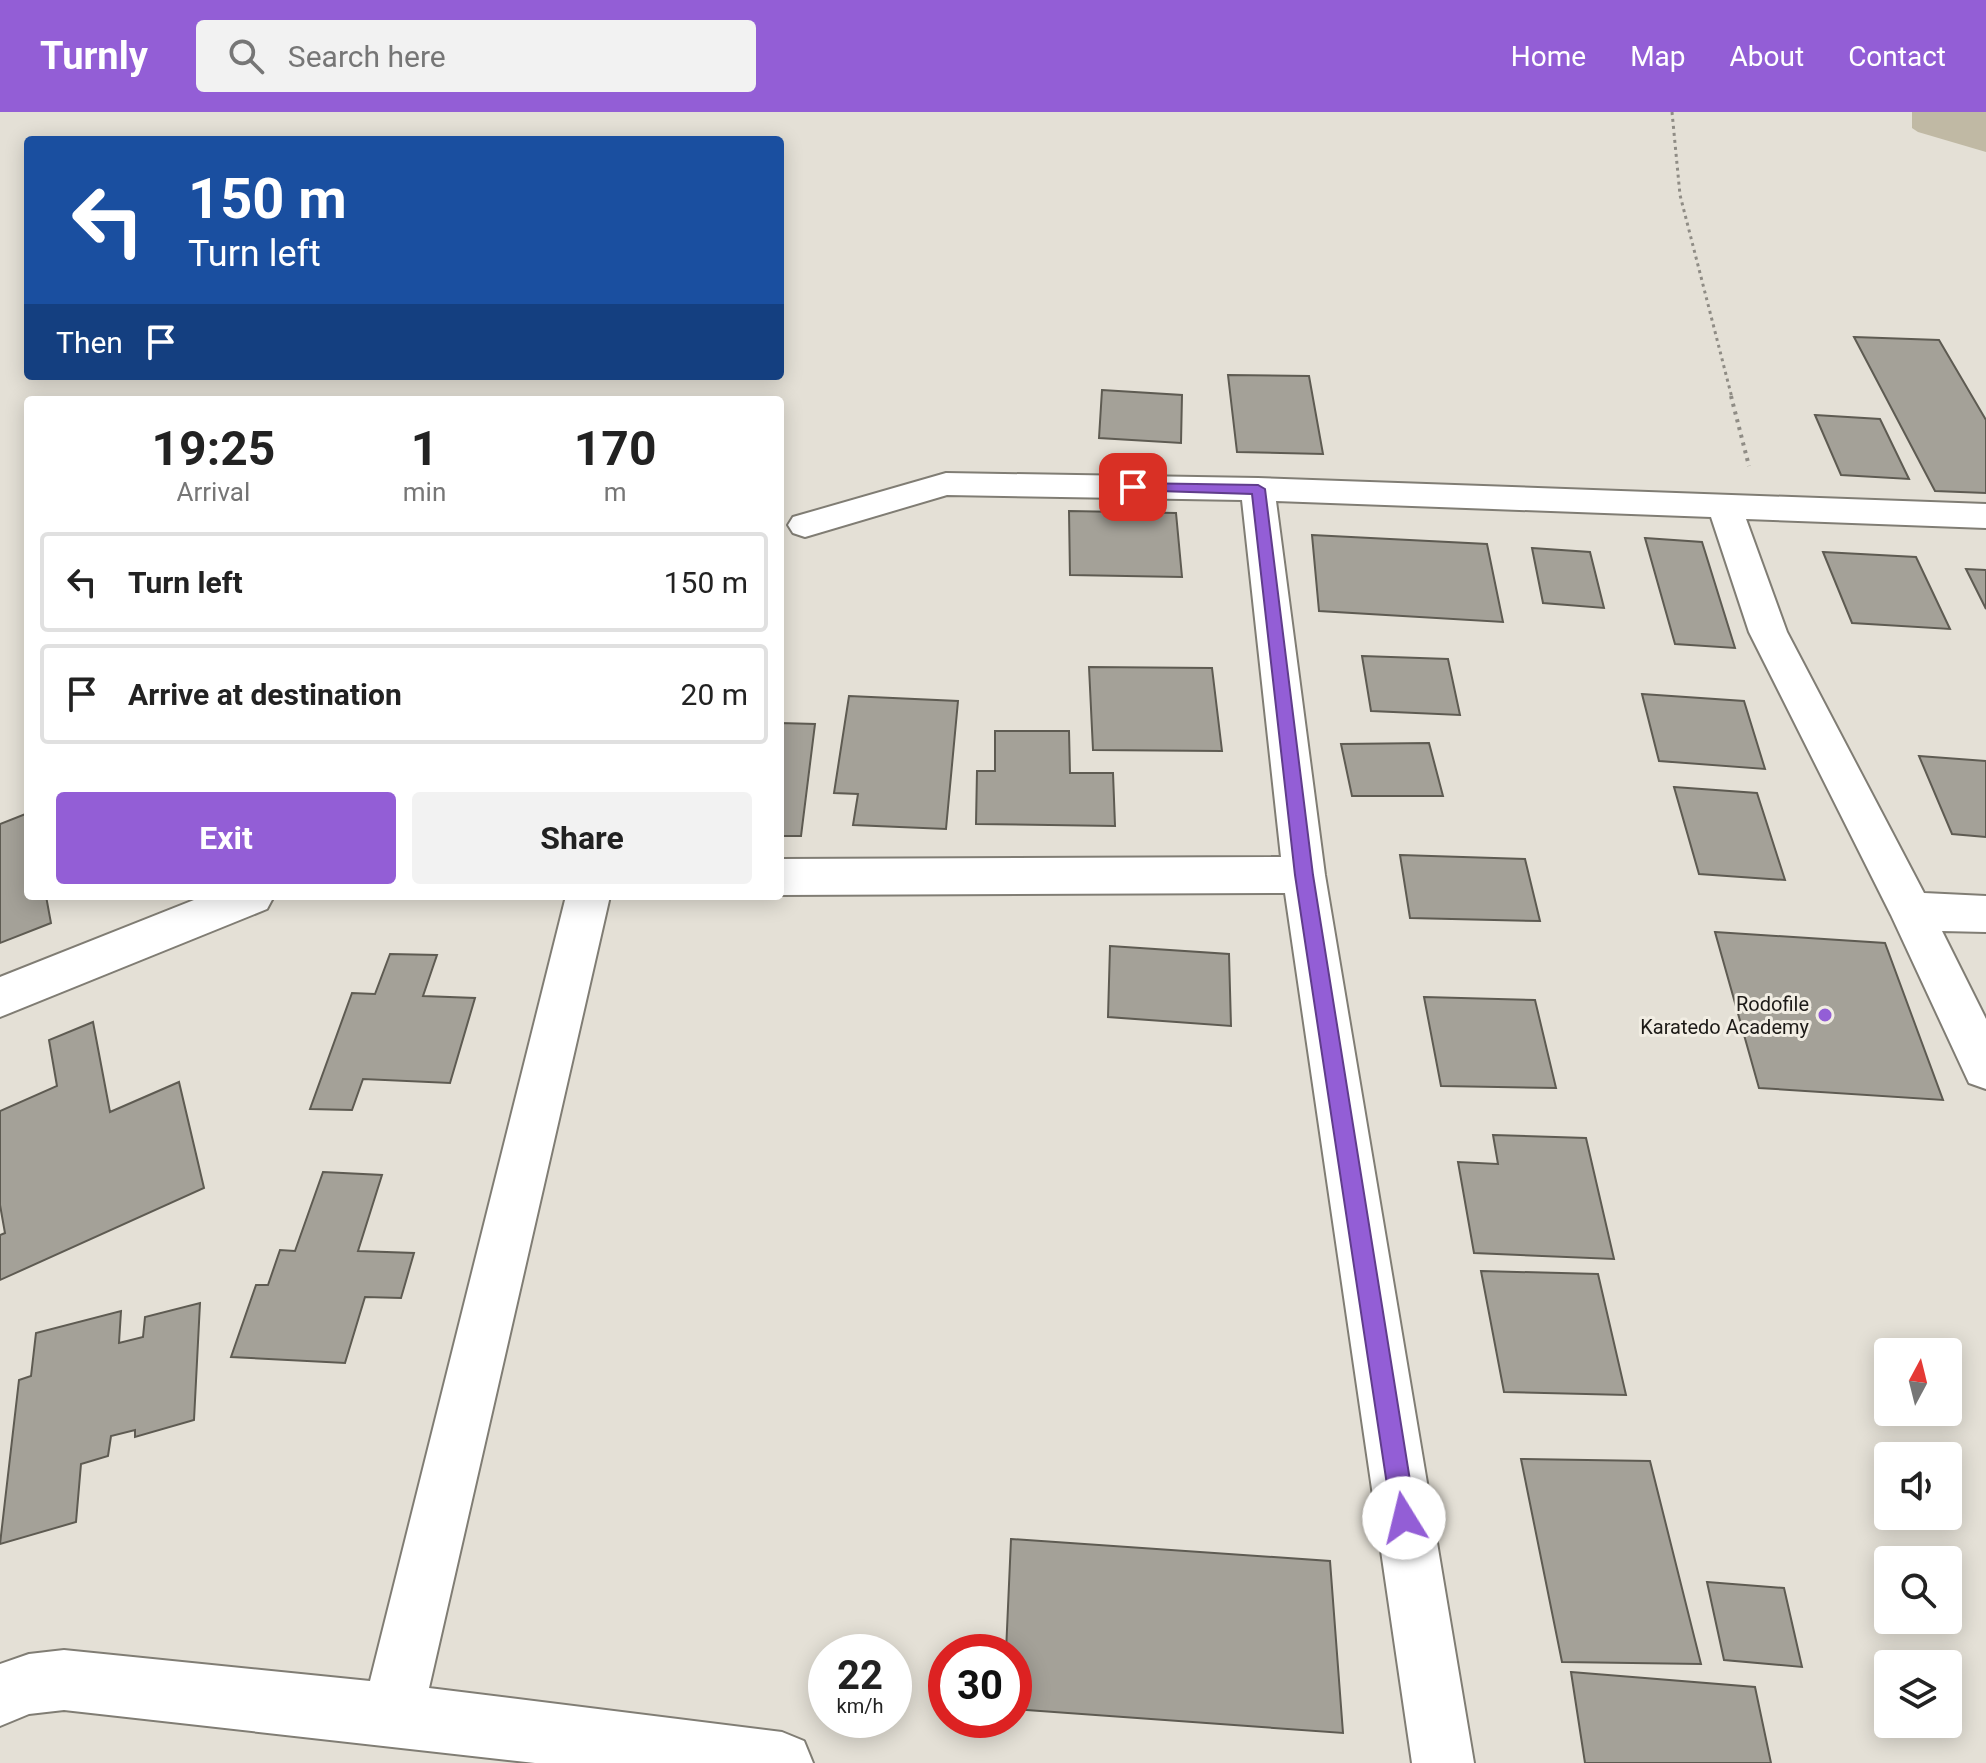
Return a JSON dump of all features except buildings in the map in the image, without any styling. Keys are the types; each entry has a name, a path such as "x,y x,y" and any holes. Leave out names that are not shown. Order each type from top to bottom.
{"street":[{"path":"805,525 946,484 1258,489 1986,516"},
{"path":"1258,489 1304,875 1443,1763"},
{"path":"1742,506 1768,632 1911,911 1986,1068"},
{"path":"784,877 1304,875"},
{"path":"0,997 242,900"},
{"path":"392,1714 587,900"},
{"path":"1911,911 1986,914"},
{"path":"0,1695 29,1684 64,1680 392,1714 782,1763"}],"path":[{"path":"1672,112 1680,195 1742,506"}],"shaded area":[{"path":"1912,112 1986,112 1986,152 1918,132 1912,128"}],"place":[{"name":"Rodofile Karatedo Academy","path":"1825,1015"}],"route":[{"path":"1133,487 1258,489 1304,875 1404,1518"}]}
